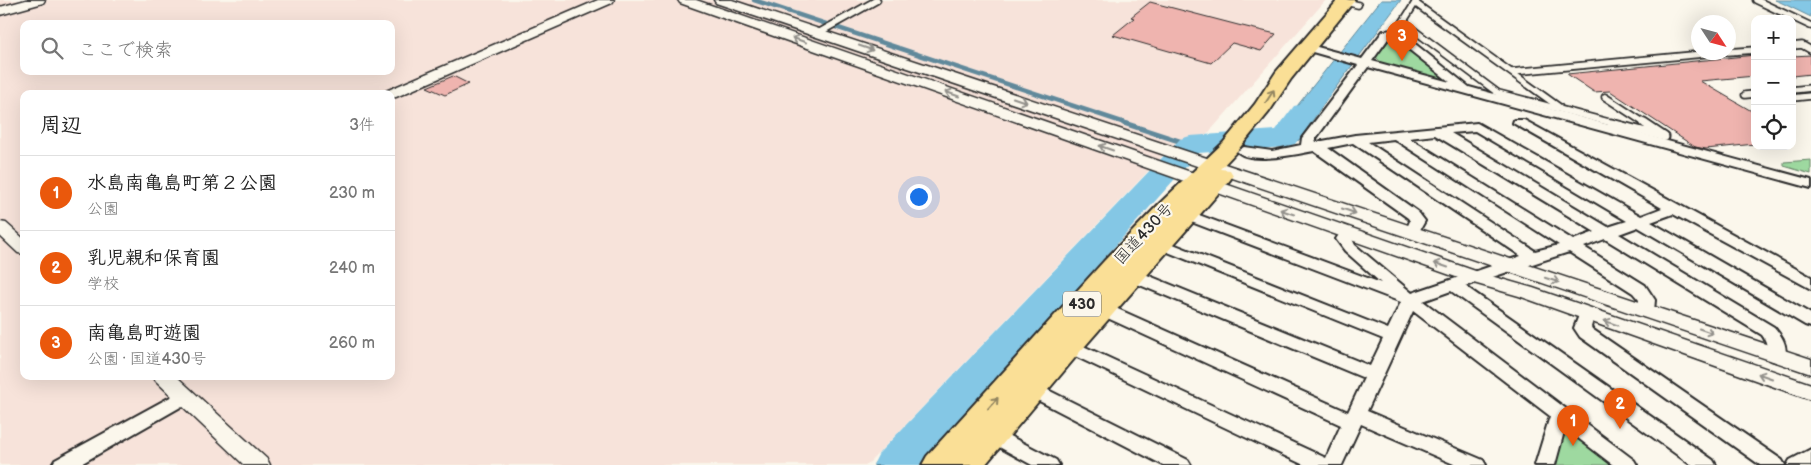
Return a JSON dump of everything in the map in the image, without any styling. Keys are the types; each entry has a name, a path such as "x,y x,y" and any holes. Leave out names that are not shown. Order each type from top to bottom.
{"highway":[{"name":"国道430号","path":"938,465 983,430 1177,211 1230,157 1321,51 1350,1"},
{"name":"国道430号","path":"967,465 983,430"}],"street":[{"path":"0,2 8,0"},
{"path":"0,11 39,0"},
{"path":"395,92 608,0"},
{"path":"684,0 1172,171 1230,157 1412,232 1811,367"},
{"path":"720,0 828,28 1186,156 1230,157 1272,155 1312,146 1355,140 1477,127 1811,321"},
{"path":"1412,232 1418,221 1412,215 1307,141 1361,62 1387,33 1395,33 1468,91"},
{"path":"1321,51 1811,184"},
{"path":"1519,123 1811,284"},
{"path":"1438,131 1768,331 1776,341 1777,356"},
{"path":"1396,135 1639,289 1647,300 1646,311"},
{"path":"1355,140 1533,257"},
{"path":"1230,157 1347,233 1811,392"},
{"path":"1177,211 1410,300 1533,257 1572,246 1638,220 1675,208"},
{"path":"0,227 20,245"},
{"path":"1347,233 1344,239 1350,248 1410,300 1627,465"},
{"path":"1151,241 1393,337"},
{"path":"1123,271 1375,375"},
{"path":"1454,286 1706,465"},
{"path":"1332,465 1410,300"},
{"path":"1093,305 1354,418 1476,465"},
{"path":"1587,314 1582,328 1586,333 1775,465"},
{"path":"1060,342 1322,465"},
{"path":"167,380 259,465"},
{"path":"1023,385 1181,465"},
{"path":"62,465 185,396"},
{"path":"1545,465 1560,414"},
{"path":"983,430 1049,465"},
{"path":"1797,465 1811,457"}],"lane":[{"path":"828,28 877,0"},
{"path":"1756,0 1811,26"},
{"path":"1564,110 1416,1 1403,22 1498,93 1665,137 1605,97"},
{"path":"1796,46 1802,45 1811,50"},
{"path":"1736,51 1751,50"},
{"path":"1512,72 1691,55"},
{"path":"1796,90 1811,88"},
{"path":"1745,95 1751,94"},
{"path":"1796,98 1811,96"}],"shaded area":[{"path":"0,0 1326,0 1204,138 1179,139 867,465 0,465"}],"green space":[{"path":"1391,38 1397,40 1451,83 1383,65 1376,57"},
{"path":"1811,160 1811,174 1784,166 1784,162"},
{"path":"1563,427 1612,465 1553,465"}],"water":[{"path":"1381,0 1401,0 1299,140 1291,143 1267,144"},
{"path":"1775,0 1811,0 1811,17 1780,2"}],"building":[{"path":"1150,2 1276,34 1261,51 1232,43 1211,63 1113,35"},
{"path":"1751,55 1751,76 1700,81 1751,111 1751,144 1706,149 1695,147 1610,91 1594,92 1567,74 1706,60 1736,60 1736,57"},
{"path":"1811,55 1811,74 1796,76 1796,56"},
{"path":"453,76 469,84 445,95 427,87"}],"waterway":[{"path":"754,0 1128,124"},
{"path":"894,465 1190,145 1285,138 1304,112"},
{"path":"1124,123 1182,142"},
{"path":"1054,277 1182,142"},
{"path":"1182,142 1186,144"},
{"path":"877,465 1055,275"}],"place":[{"name":"南亀島町遊園","path":"1402,61"},
{"name":"乳児親和保育園","path":"1620,429"},
{"name":"水島南亀島町第２公園","path":"1573,446"}]}
